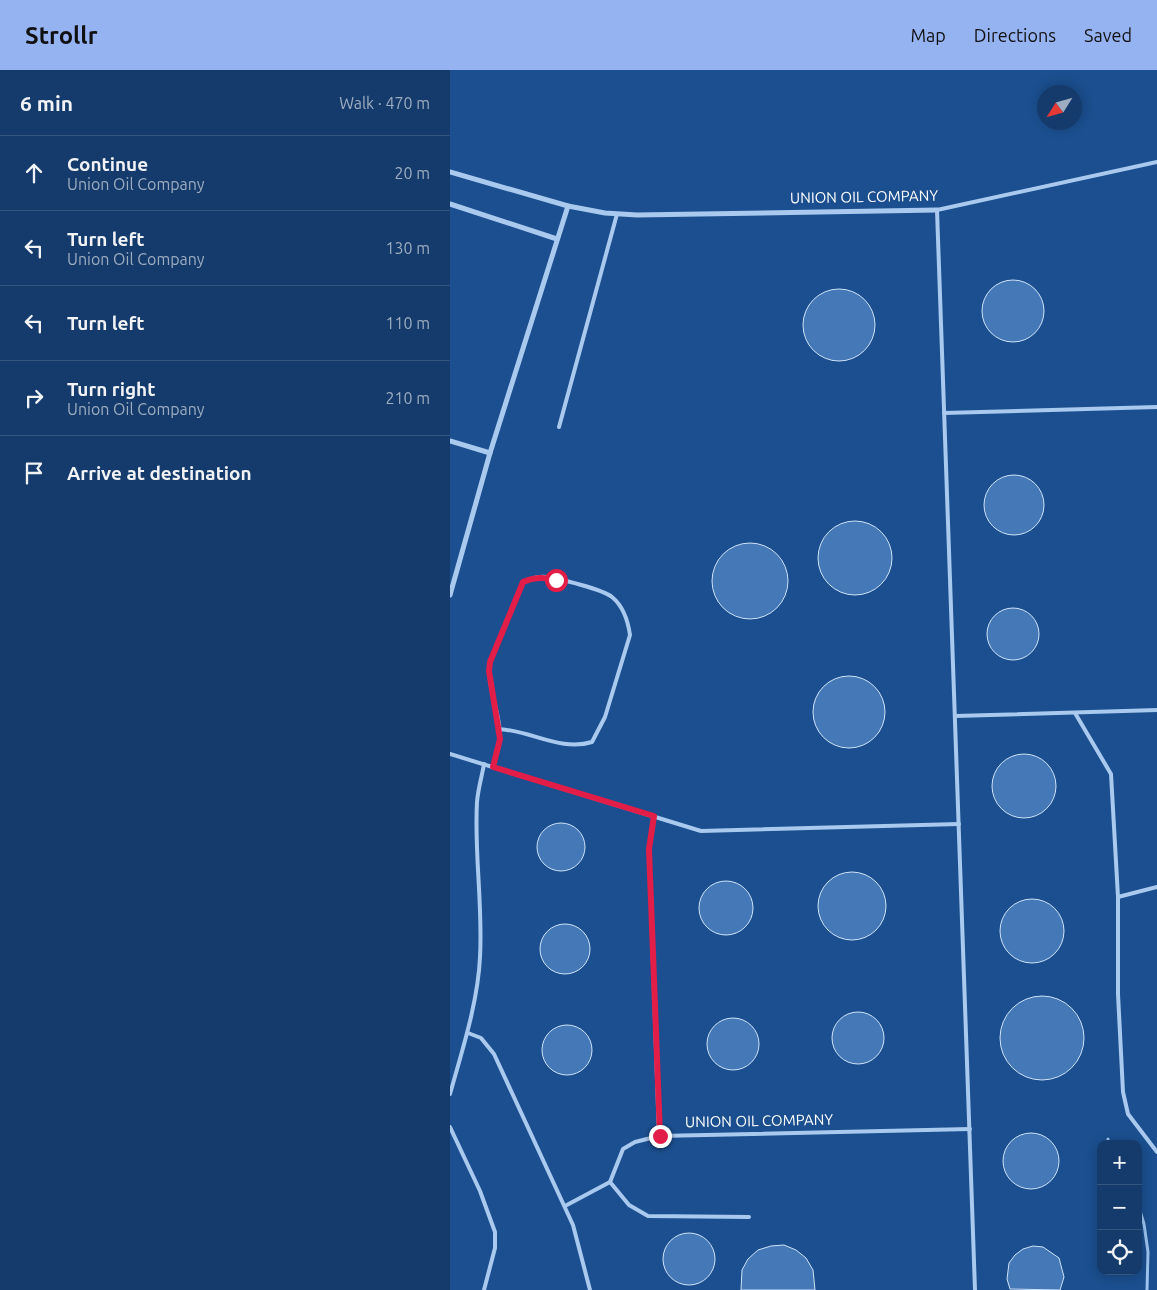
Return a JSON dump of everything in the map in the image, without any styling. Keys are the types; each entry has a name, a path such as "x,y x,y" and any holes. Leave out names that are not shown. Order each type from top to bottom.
{"street":[{"name":"UNION OIL COMPANY","path":"450,172 480,182 520,190 568,206 617,214 936,210"},
{"path":"450,204 557,239"},
{"path":"450,595 490,453 568,206"},
{"path":"450,441 490,453"}],"lane":[{"name":"UNION OIL COMPANY","path":"936,210 1157,162"},
{"path":"936,210 975,1290"},
{"path":"559,427 617,214"},
{"path":"944,413 1157,407"},
{"path":"493,767 500,739 498,729 489,671 490,662 523,582 531,578 546,577 603,591 612,597 622,610 630,635 605,717 592,742 580,746 563,744 522,731 498,729"},
{"path":"955,716 1157,710"},
{"path":"1075,713 1111,774 1118,897 1118,994 1123,1092 1128,1114 1157,1152"},
{"path":"450,754 701,830 959,824"},
{"path":"450,1094 468,1033 480,960 482,915 476,820 477,799 484,764"},
{"path":"654,816 649,849 660,1136"},
{"path":"1118,897 1157,887"},
{"path":"468,1033 481,1038 494,1054 574,1225 590,1290"},
{"path":"450,1127 480,1190 495,1232 495,1248 484,1290"},
{"name":"UNION OIL COMPANY","path":"610,1182 623,1149 635,1142 660,1136 970,1130"},
{"path":"565,1206 610,1182 628,1205 648,1216 748,1218"}],"building":[{"path":"1007,280 1019,280 1035,289 1042,299 1044,311 1042,323 1035,333 1019,342 1007,342 996,337 987,328 982,317 982,305 987,294 996,285"},
{"path":"839,289 859,295 869,305 875,325 869,345 859,355 839,361 819,355 809,345 803,325 809,305 819,295"},
{"path":"1014,475 1031,480 1039,488 1044,505 1039,522 1031,530 1014,535 997,530 989,522 984,505 989,488 997,480"},
{"path":"848,521 862,521 876,527 886,537 892,551 892,565 886,579 876,589 862,595 848,595 834,589 824,579 818,565 818,551 824,537 834,527"},
{"path":"750,543 764,546 777,554 785,567 788,581 785,595 777,608 764,616 750,619 736,616 723,608 715,595 712,581 715,567 723,554 736,546"},
{"path":"1013,608 1027,612 1035,620 1039,634 1035,648 1027,656 1013,660 999,656 991,648 987,634 991,620 999,612"},
{"path":"842,676 856,676 875,686 885,705 885,719 875,738 856,748 842,748 823,738 813,719 813,705 823,686"},
{"path":"1024,754 1042,759 1047,763 1051,768 1056,786 1051,804 1047,809 1042,813 1024,818 1006,813 1001,809 997,804 992,786 997,768 1001,763 1006,759"},
{"path":"556,823 566,823 578,830 585,842 585,852 578,864 566,871 556,871 548,867 541,860 537,852 537,842 541,834 548,827"},
{"path":"845,872 859,872 871,877 881,887 886,899 886,913 881,925 871,935 859,940 845,940 833,935 823,925 818,913 818,899 823,887 833,877"},
{"path":"726,881 736,883 745,889 751,898 753,908 751,918 745,927 736,933 726,935 716,933 707,927 701,918 699,908 701,898 707,889 716,883"},
{"path":"1032,899 1050,904 1055,908 1059,913 1064,931 1059,949 1055,954 1050,958 1032,963 1014,958 1009,954 1005,949 1000,931 1005,913 1009,908 1014,904"},
{"path":"565,924 575,926 583,931 588,939 590,949 588,959 583,967 575,972 565,974 555,972 547,967 542,959 540,949 542,939 547,931 555,926"},
{"path":"1042,996 1058,999 1072,1008 1081,1022 1084,1038 1081,1054 1072,1068 1058,1077 1042,1080 1026,1077 1012,1068 1003,1054 1000,1038 1003,1022 1012,1008 1026,999"},
{"path":"853,1012 863,1012 877,1019 884,1033 884,1043 877,1057 863,1064 853,1064 843,1060 836,1053 832,1043 832,1033 836,1023 843,1016"},
{"path":"733,1018 747,1022 755,1030 759,1044 755,1058 747,1066 733,1070 719,1066 711,1058 707,1044 711,1030 719,1022"},
{"path":"567,1025 585,1032 592,1050 585,1068 567,1075 549,1068 542,1050 549,1032"},
{"path":"1031,1133 1042,1135 1051,1141 1057,1150 1059,1161 1057,1172 1051,1181 1042,1187 1031,1189 1020,1187 1011,1181 1005,1172 1003,1161 1005,1150 1011,1141 1020,1135"},
{"path":"684,1233 694,1233 704,1237 711,1244 715,1259 711,1274 704,1281 694,1285 684,1285 674,1281 667,1274 663,1264 663,1254 667,1244 674,1237"},
{"path":"784,1245 796,1250 806,1258 813,1270 815,1290 741,1290 742,1270 748,1259 758,1250"},
{"path":"1033,1246 1043,1247 1059,1258 1064,1277 1060,1290 1010,1289 1007,1279 1009,1263 1023,1249"}],"waterway":[{"path":"1142,1217 1148,1252 1147,1290"}],"route":[{"path":"556,580 546,577 531,578 523,582 490,662 489,671 500,739 493,767 654,816 649,849 660,1136"}]}
